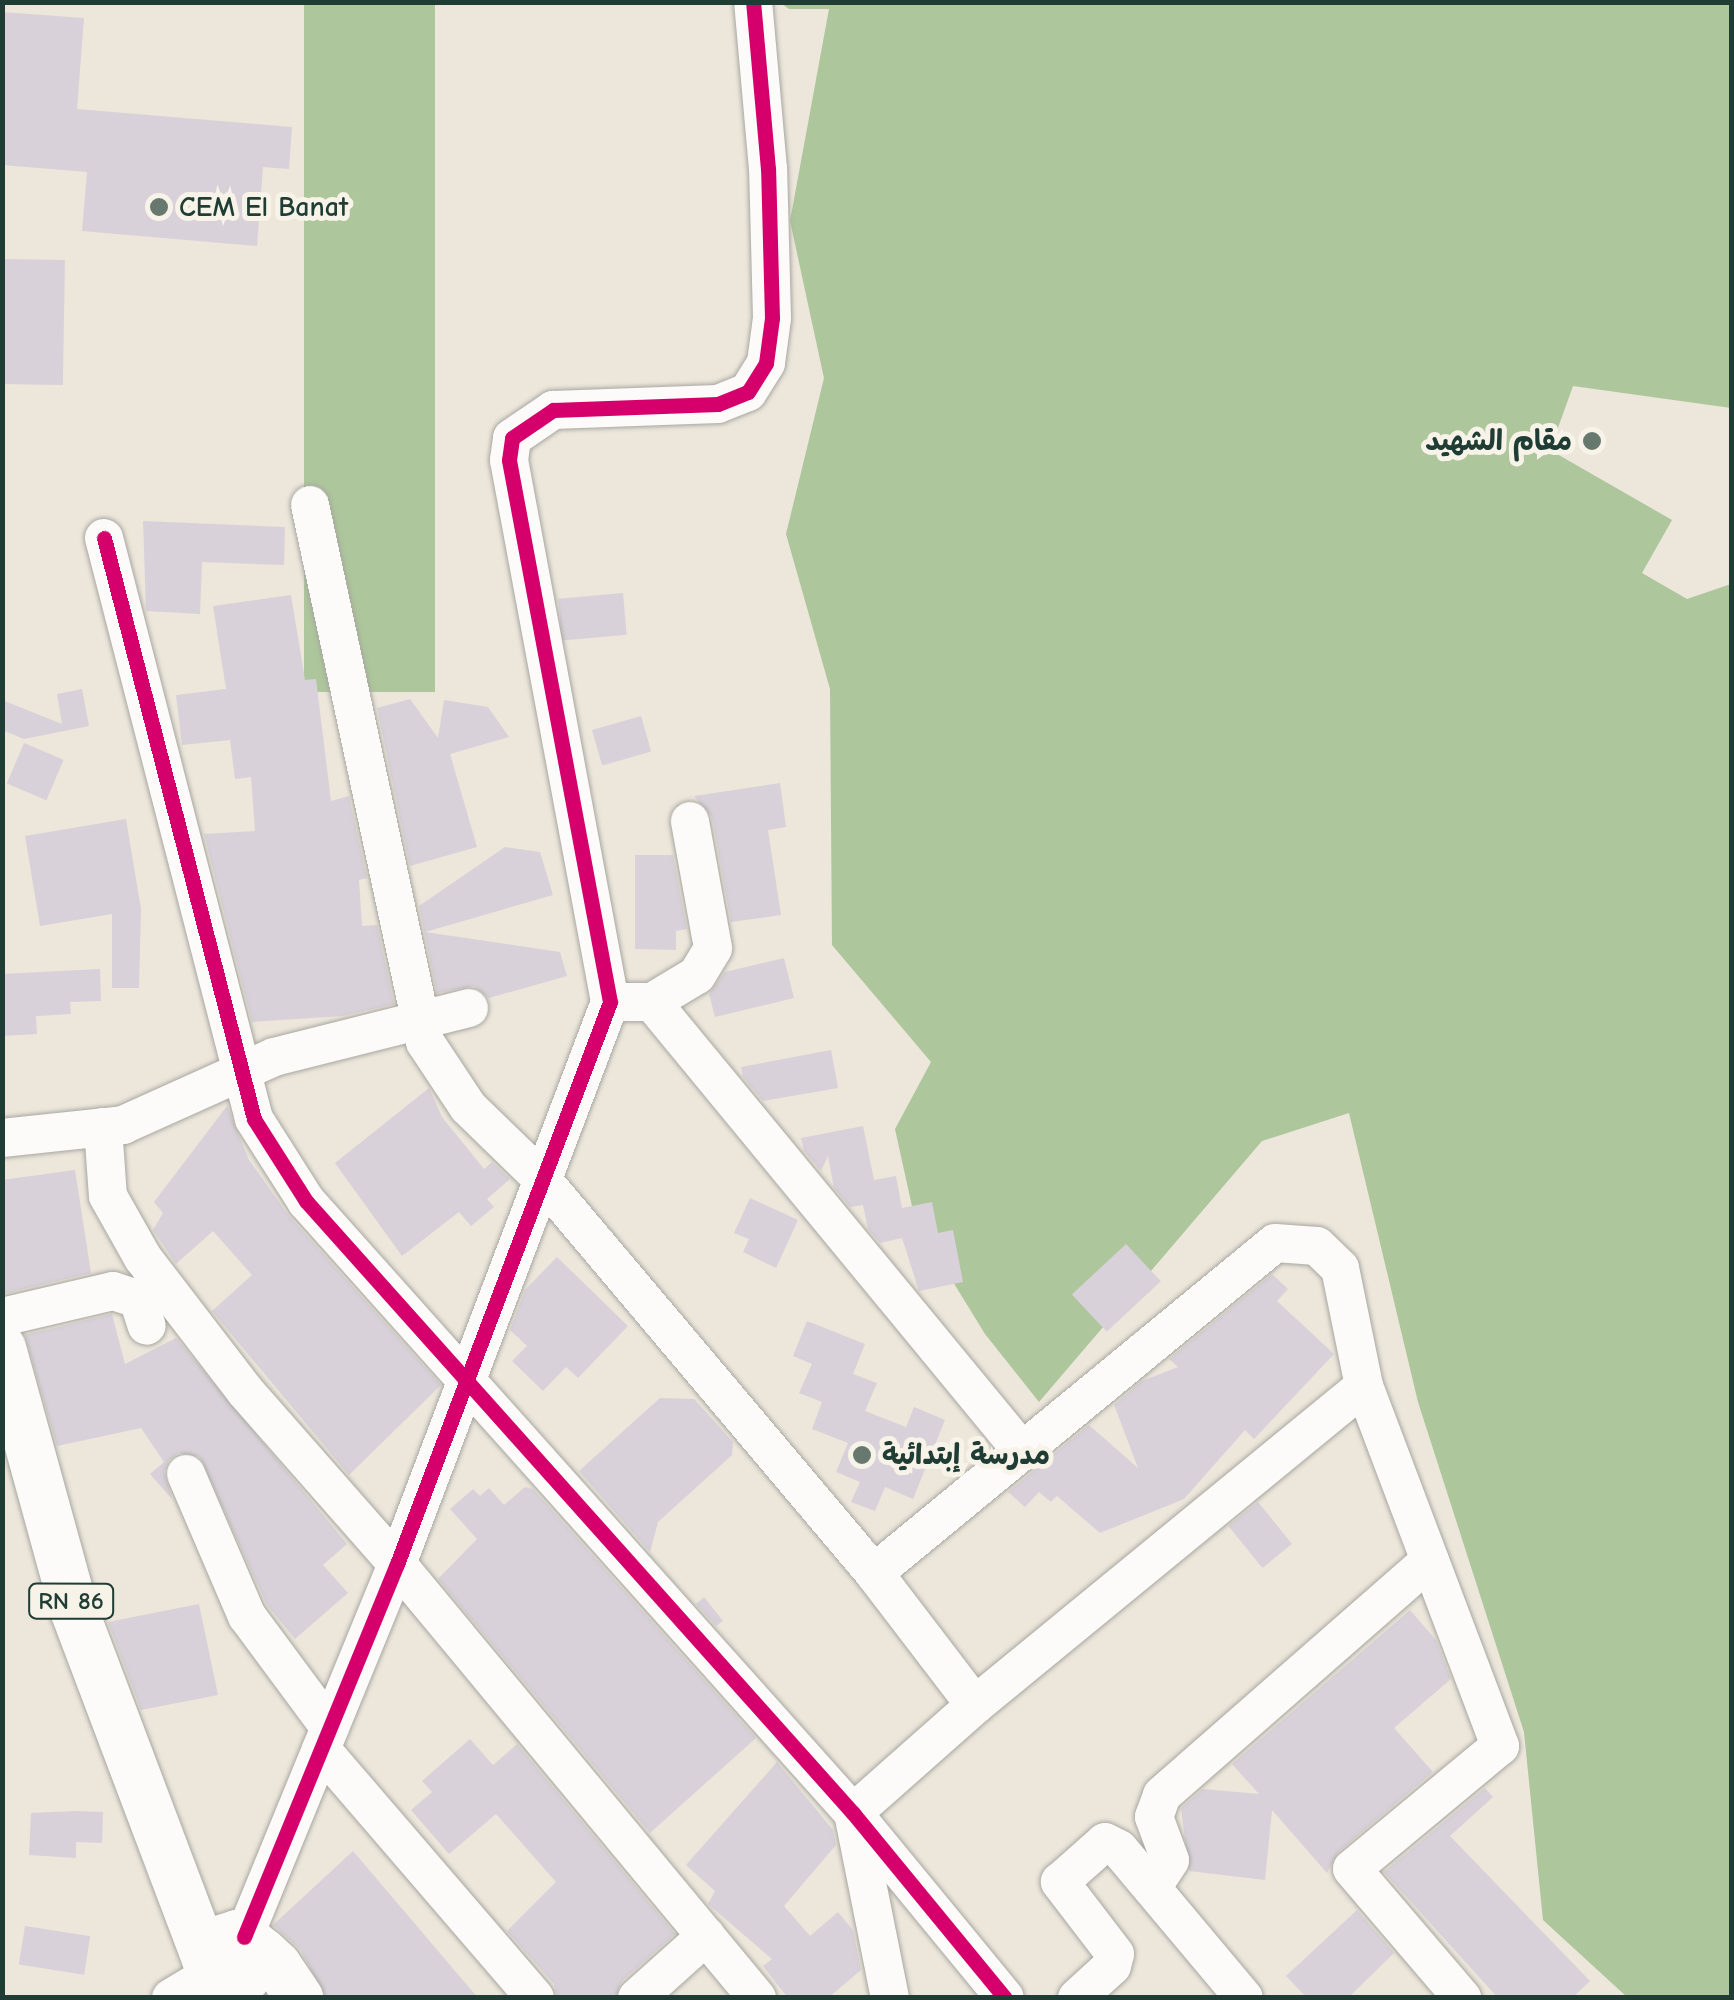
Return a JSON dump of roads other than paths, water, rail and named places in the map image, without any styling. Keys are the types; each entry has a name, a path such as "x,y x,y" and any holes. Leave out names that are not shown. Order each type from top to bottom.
{"main road":[{"name":"RN 86","path":"2,1348 53,1548 165,1845 236,1967 277,1965 299,1998"}],"street":[{"path":"171,1998 236,1967 397,1564 540,1176 610,1002 508,460 512,438 552,410 718,404 748,392 766,363 772,318 768,170 753,2"},
{"path":"310,506 416,1021 468,1108 540,1176 874,1573 975,1705"},
{"path":"104,538 254,1119 306,1202 468,1377 853,1814 1005,1998"},
{"path":"610,1002 652,1002 697,975 713,948 690,821"},
{"path":"652,1002 1022,1452"},
{"path":"2,1138 122,1124 240,1070 470,1008"},
{"path":"103,1127 108,1196 143,1258 245,1391 397,1564 757,1998"},
{"path":"874,1573 1275,1243 1318,1246 1340,1268 1364,1386 1500,1746 1352,1869 1462,1998"},
{"path":"2,1317 129,1292 138,1298 146,1326"},
{"path":"853,1814 975,1705 1364,1386"},
{"path":"186,1474 247,1616 326,1738 536,1998"},
{"path":"1152,1888 1170,1860 1154,1817 1162,1795 1430,1560"},
{"path":"853,1814 890,1998"},
{"path":"1076,1998 1116,1958 1063,1892 1064,1873 1095,1846 1110,1843 1244,1998"},
{"path":"637,1998 706,1936"}],"place":[{"name":"CEM El Banat","path":"159,207"},
{"name":"مقام الشهيد","path":"1592,441"},
{"name":"مدرسة إبتدائية","path":"862,1455"}]}
